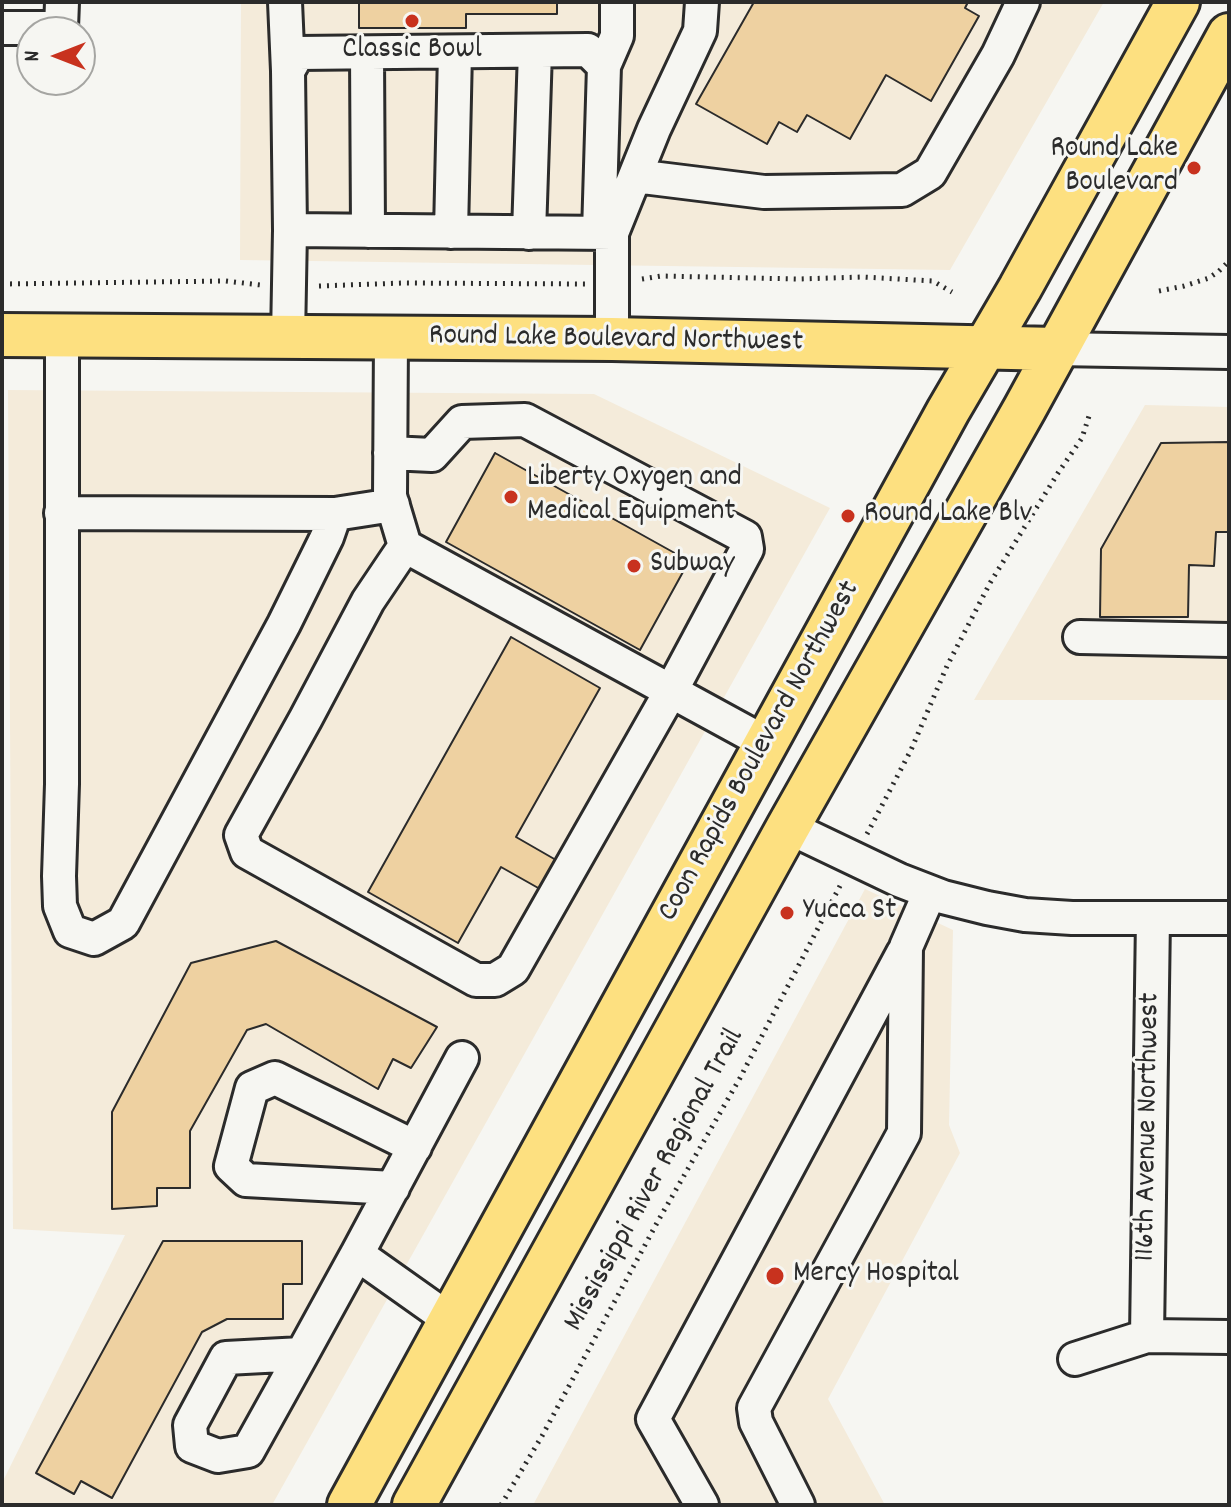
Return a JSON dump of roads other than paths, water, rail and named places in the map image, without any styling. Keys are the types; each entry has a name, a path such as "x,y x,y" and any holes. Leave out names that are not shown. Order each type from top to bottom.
{"main road":[{"name":"Coon Rapids Boulevard Northwest","path":"349,1505 766,743 1178,2"},
{"name":"Coon Rapids Boulevard Northwest","path":"414,1505 1229,35"},
{"name":"Round Lake Boulevard Northwest","path":"2,335 612,339 1056,349"}],"street":[{"path":"2,28 61,28 62,2"},
{"path":"285,2 290,230 288,338"},
{"path":"612,339 613,283 606,233 604,66 617,36 617,2"},
{"path":"606,233 700,31 702,2"},
{"path":"635,176 764,192 902,190 930,173 998,55 1023,2"},
{"path":"288,71 298,53 588,50 604,66"},
{"path":"529,233 535,51"},
{"path":"451,232 455,52"},
{"path":"367,53 368,231"},
{"path":"290,230 606,233"},
{"path":"62,336 60,906 70,931 94,939 123,923 284,624 327,537 335,514"},
{"path":"391,338 390,496 405,546 766,743"},
{"name":"Round Lake Boulevard Northwest","path":"1056,349 1229,352"},
{"path":"390,453 432,455 462,422 525,420 745,537 747,549 671,691 513,969 495,980 476,980 247,852 241,835 368,601 405,546"},
{"path":"61,513 335,514 393,505"},
{"path":"1080,637 1229,640"},
{"path":"788,827 899,880 987,908 1025,915 1072,918 1229,918"},
{"path":"702,1505 653,1419 906,947 930,892"},
{"name":"116th Avenue Northwest","path":"1147,1336 1153,918"},
{"path":"798,1505 756,1422 754,1408 904,1133 906,947"},
{"path":"302,1354 462,1058"},
{"path":"393,1188 246,1180 231,1166 252,1088 275,1078 415,1147"},
{"path":"357,1254 450,1320"},
{"path":"1075,1359 1147,1336 1229,1337"}],"place":[{"name":"Classic Bowl","path":"412,21"},
{"name":"Round Lake Boulevard","path":"1194,168"},
{"name":"Liberty Oxygen and Medical Equipment","path":"511,497"},
{"name":"Round Lake Blv","path":"848,516"},
{"name":"Subway","path":"634,566"},
{"name":"Yucca St","path":"787,913"},
{"name":"Mercy Hospital","path":"775,1276"}]}
